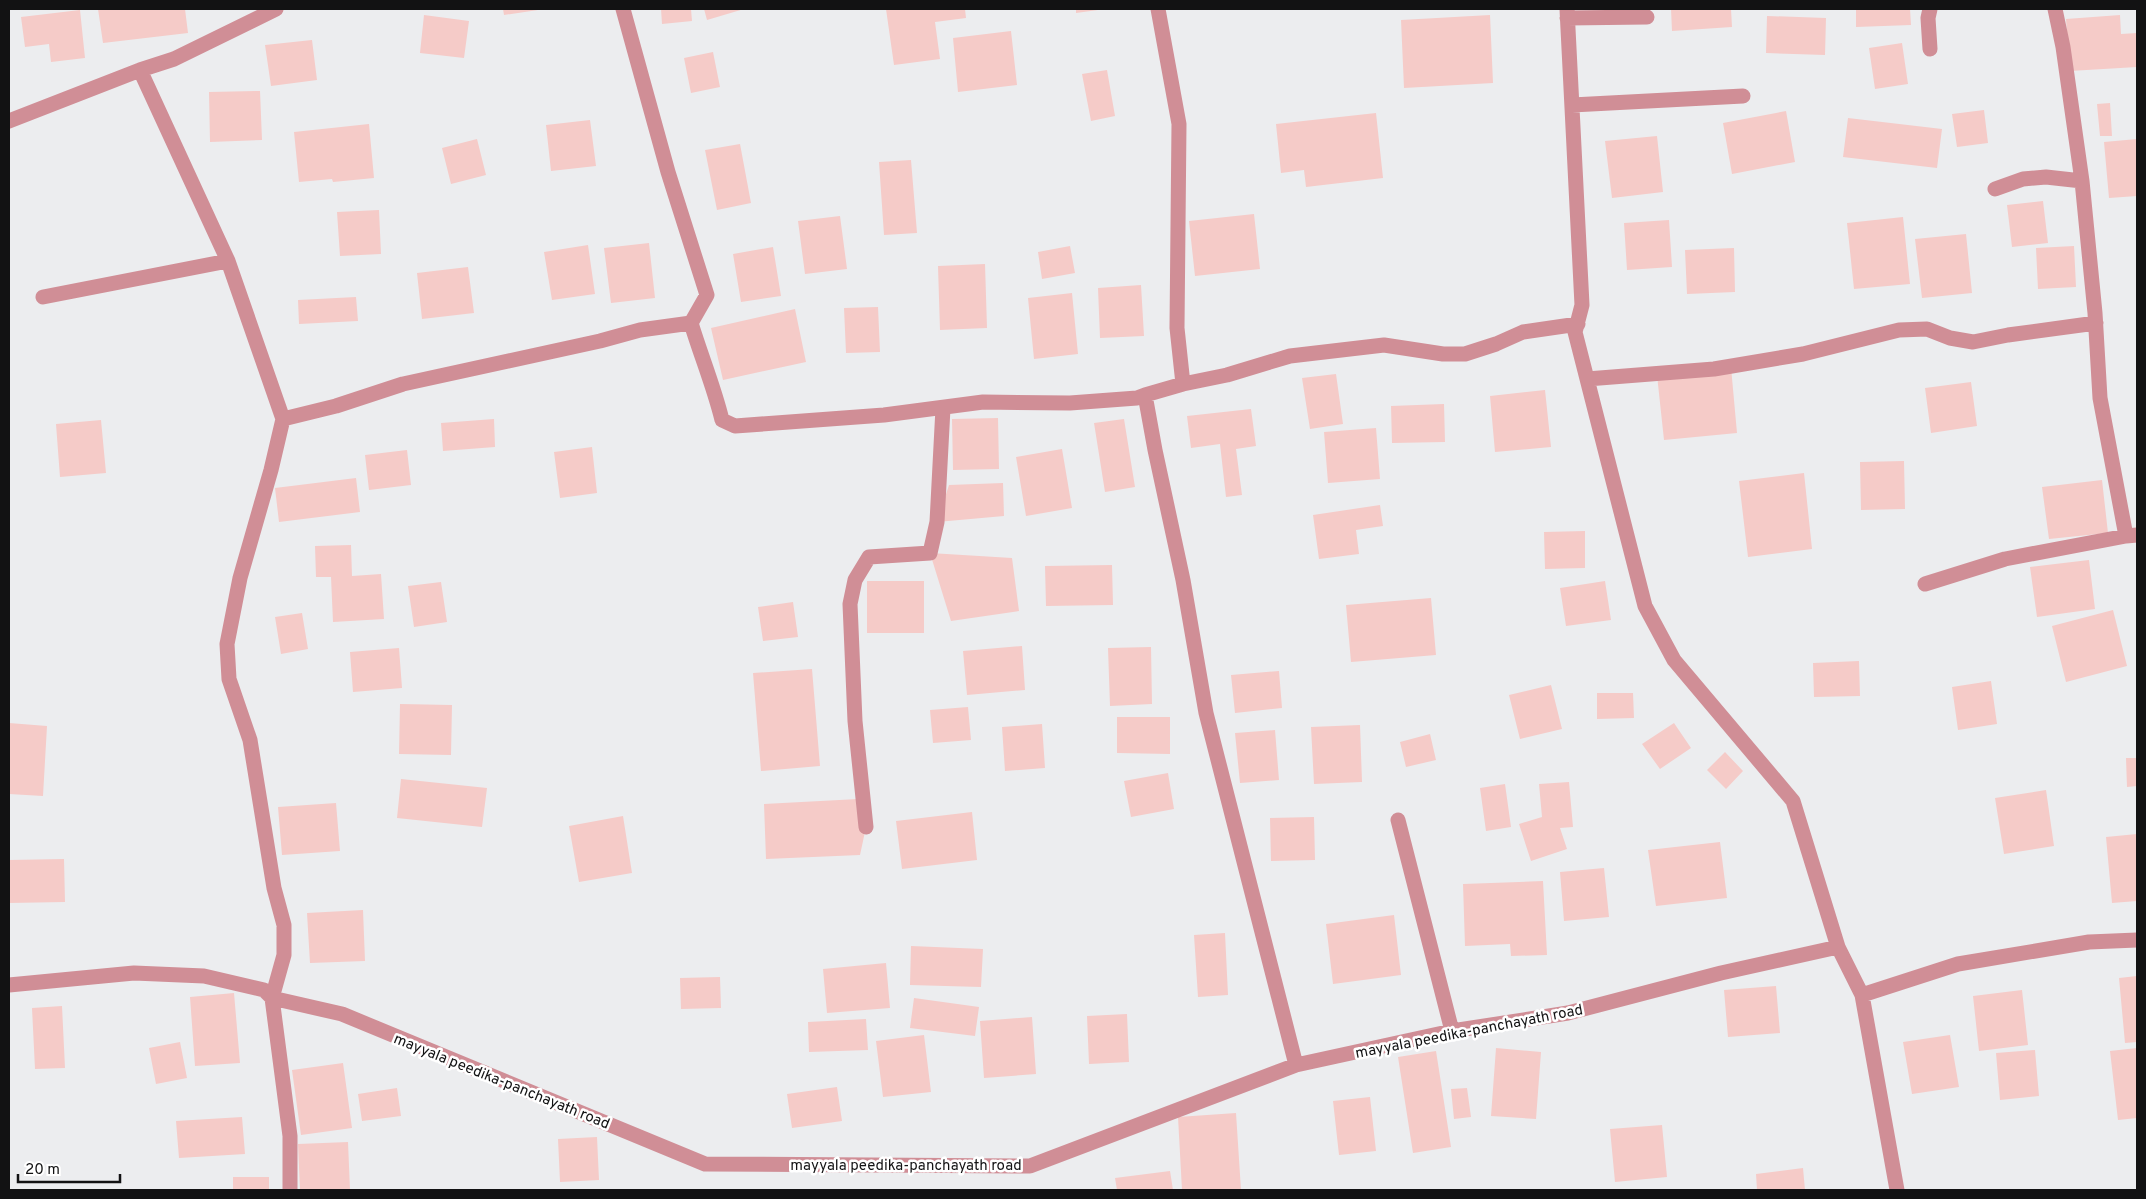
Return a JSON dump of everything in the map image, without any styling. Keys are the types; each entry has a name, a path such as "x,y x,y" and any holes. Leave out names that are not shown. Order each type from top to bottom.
{"street":[{"path":"9,121 140,70 174,59 276,9"},
{"path":"623,9 668,172 707,295 691,323 701,357 716,395 722,420 735,426 943,408 983,402 1070,403 1137,398 1183,384 1227,375 1290,356 1384,345 1443,354 1465,354 1496,344 1523,332 1578,324"},
{"path":"1158,9 1179,124 1177,328 1183,384"},
{"path":"1930,9 1928,18 1930,49"},
{"path":"1925,584 2005,559 2132,535 2100,398 2096,323 2082,181 2063,48 2055,9"},
{"path":"1647,17 1567,14 1582,305 1575,332 1645,606 1674,660 1793,801 1838,948 1862,995 1897,1190"},
{"path":"140,70 228,261 283,419 272,470 240,578 227,644 229,679 250,740 274,888 284,925 284,955 272,998 290,1136 290,1190"},
{"path":"1572,105 1743,96"},
{"path":"1995,189 2030,178 2046,177 2082,181"},
{"path":"43,298 228,261"},
{"path":"283,419 336,406 402,384 600,341 640,330 691,323"},
{"path":"1587,379 1714,369 1803,354 1899,330 1927,329 1950,338 1974,342 2008,335 2096,323"},
{"path":"1146,396 1155,450 1183,580 1206,713 1296,1065"},
{"path":"866,827 855,721 850,604 855,580 870,557 930,553 937,522 943,408"},
{"path":"1398,820 1452,1031"},
{"path":"1862,995 1958,964 2089,942 2137,940"},
{"name":"mayyala peedika-panchayath road","path":"9,985 134,973 204,976 264,990 272,998 342,1014 705,1164 1030,1166 1296,1065 1452,1031 1568,1013 1721,973 1838,948"}],"building":[{"path":"98,9 185,9 188,33 103,43"},
{"path":"503,9 538,9 538,10 504,15"},
{"path":"661,9 691,9 692,21 662,24"},
{"path":"704,9 744,9 707,20"},
{"path":"886,9 965,9 966,18 935,22 940,59 894,65"},
{"path":"1076,9 1098,9 1098,10 1076,13"},
{"path":"1671,9 1731,9 1732,27 1672,31"},
{"path":"1856,9 1910,9 1911,25 1856,27"},
{"path":"80,10 85,58 51,62 49,44 25,47 21,17"},
{"path":"424,15 469,21 464,58 420,53"},
{"path":"1490,15 1493,83 1404,88 1401,20"},
{"path":"2120,15 2121,34 2137,33 2137,67 2070,71 2066,19"},
{"path":"1767,16 1826,18 1825,55 1766,53"},
{"path":"1011,31 1017,85 958,92 953,38"},
{"path":"312,40 317,80 271,86 265,45"},
{"path":"1902,43 1908,84 1875,89 1869,48"},
{"path":"713,52 720,87 691,93 684,58"},
{"path":"1107,70 1115,116 1091,121 1082,74"},
{"path":"260,91 262,140 210,142 209,92"},
{"path":"2110,103 2112,136 2100,136 2097,104"},
{"path":"1984,110 1988,143 1957,147 1952,114"},
{"path":"1786,111 1795,162 1732,174 1723,123"},
{"path":"1376,113 1383,178 1306,187 1304,170 1281,173 1276,124"},
{"path":"1848,118 1942,129 1937,168 1843,157"},
{"path":"590,120 596,166 551,171 546,125"},
{"path":"369,124 374,178 333,182 332,179 299,182 294,132"},
{"path":"1657,136 1663,192 1612,198 1605,141"},
{"path":"477,139 486,175 451,184 442,148"},
{"path":"2137,139 2137,196 2109,198 2104,142"},
{"path":"740,144 751,203 717,210 705,150"},
{"path":"911,160 917,233 884,235 879,162"},
{"path":"2043,201 2048,243 2012,247 2007,205"},
{"path":"379,210 381,254 340,256 337,212"},
{"path":"1254,214 1260,269 1195,276 1189,221"},
{"path":"840,216 847,269 805,274 798,221"},
{"path":"1903,217 1910,284 1854,289 1847,223"},
{"path":"1669,220 1672,267 1627,270 1624,223"},
{"path":"1966,234 1972,293 1922,298 1915,239"},
{"path":"649,243 655,298 611,303 604,248"},
{"path":"588,245 595,294 552,300 544,252"},
{"path":"1070,246 1075,273 1042,279 1038,252"},
{"path":"2074,246 2076,287 2038,289 2036,248"},
{"path":"773,247 781,296 741,302 733,254"},
{"path":"1734,248 1735,292 1687,294 1685,250"},
{"path":"985,264 987,328 940,330 938,266"},
{"path":"468,267 474,313 422,319 417,273"},
{"path":"1141,285 1144,336 1100,338 1098,288"},
{"path":"1072,293 1078,354 1034,359 1028,298"},
{"path":"356,297 358,321 299,324 298,300"},
{"path":"878,307 880,352 846,353 844,308"},
{"path":"795,309 806,362 723,380 711,328"},
{"path":"1731,367 1737,433 1664,440 1657,375"},
{"path":"1336,374 1343,424 1310,429 1302,378"},
{"path":"1971,382 1977,426 1931,433 1925,388"},
{"path":"1545,390 1551,447 1495,452 1490,396"},
{"path":"1444,404 1445,442 1392,443 1391,406"},
{"path":"1251,409 1256,446 1236,449 1242,495 1226,497 1220,444 1191,448 1187,416"},
{"path":"998,418 999,469 953,470 952,419"},
{"path":"494,419 495,447 443,451 441,423"},
{"path":"1124,419 1135,487 1105,492 1094,423"},
{"path":"101,420 106,473 60,477 56,424"},
{"path":"1376,428 1380,479 1328,483 1324,432"},
{"path":"592,447 597,493 560,498 554,452"},
{"path":"1062,449 1072,508 1026,516 1016,457"},
{"path":"407,450 411,485 369,490 365,455"},
{"path":"1904,461 1905,509 1861,510 1860,462"},
{"path":"1804,473 1812,549 1748,557 1739,481"},
{"path":"356,478 360,512 279,522 275,488"},
{"path":"2102,480 2108,533 2049,539 2042,487"},
{"path":"1003,483 1004,516 937,522 949,485"},
{"path":"1380,505 1383,526 1356,530 1359,554 1319,559 1313,515"},
{"path":"1585,531 1585,568 1545,569 1544,532"},
{"path":"351,545 352,576 381,574 384,619 333,622 331,577 316,577 315,546"},
{"path":"930,553 1012,558 1019,611 951,621"},
{"path":"2089,560 2095,609 2037,617 2030,567"},
{"path":"1112,565 1113,605 1046,606 1045,566"},
{"path":"867,581 924,581 924,633 867,633"},
{"path":"1605,581 1611,620 1566,626 1560,588"},
{"path":"441,582 447,622 414,627 408,586"},
{"path":"1431,598 1436,655 1351,662 1346,605"},
{"path":"793,602 798,637 763,641 758,607"},
{"path":"2113,610 2127,666 2066,682 2052,626"},
{"path":"302,613 308,649 281,654 275,617"},
{"path":"1022,646 1025,690 967,695 963,651"},
{"path":"1151,647 1152,704 1110,706 1108,648"},
{"path":"399,648 402,688 353,692 350,652"},
{"path":"1859,661 1860,696 1814,697 1813,663"},
{"path":"812,669 820,766 761,771 753,673"},
{"path":"1279,671 1282,708 1235,713 1231,675"},
{"path":"1991,681 1997,724 1958,730 1952,687"},
{"path":"1551,685 1562,729 1520,739 1509,695"},
{"path":"1597,693 1633,693 1634,718 1597,719"},
{"path":"400,704 452,705 451,755 399,754"},
{"path":"968,707 971,740 933,743 930,710"},
{"path":"1117,717 1170,717 1170,754 1117,753"},
{"path":"9,723 47,726 43,796 9,794"},
{"path":"1674,723 1691,748 1660,769 1642,744"},
{"path":"1042,724 1045,768 1005,771 1002,727"},
{"path":"1360,725 1362,782 1314,784 1311,727"},
{"path":"1275,730 1279,780 1240,783 1235,733"},
{"path":"1430,734 1436,760 1406,767 1400,742"},
{"path":"1725,752 1743,771 1726,789 1707,770"},
{"path":"2126,758 2137,758 2137,786 2127,787"},
{"path":"1168,773 1174,809 1131,817 1124,781"},
{"path":"401,779 487,788 482,827 397,818"},
{"path":"1569,782 1573,827 1560,828 1567,849 1531,861 1519,824 1542,817 1539,784"},
{"path":"1505,784 1511,827 1486,831 1480,788"},
{"path":"2046,790 2054,846 2004,854 1995,798"},
{"path":"858,799 866,827 860,855 766,859 764,804"},
{"path":"336,803 340,851 282,855 278,807"},
{"path":"972,812 977,860 902,869 896,821"},
{"path":"623,816 632,873 579,882 569,826"},
{"path":"1314,817 1315,860 1271,861 1270,818"},
{"path":"2137,834 2137,901 2112,903 2106,837"},
{"path":"1720,842 1727,898 1656,906 1648,850"},
{"path":"64,859 65,902 9,903 9,860"},
{"path":"1604,868 1609,917 1564,921 1560,872"},
{"path":"1543,881 1547,955 1511,956 1510,944 1465,946 1463,884"},
{"path":"363,910 365,961 310,963 307,913"},
{"path":"1394,915 1401,975 1333,984 1326,924"},
{"path":"1225,933 1228,995 1198,997 1194,935"},
{"path":"911,946 983,949 981,987 910,985"},
{"path":"886,963 890,1008 827,1013 823,969"},
{"path":"2137,976 2137,1042 2125,1043 2119,978"},
{"path":"720,977 721,1008 681,1009 680,978"},
{"path":"1776,986 1780,1033 1728,1037 1724,990"},
{"path":"2022,990 2028,1045 1979,1051 1973,996"},
{"path":"234,993 240,1063 195,1066 190,997"},
{"path":"914,998 979,1007 975,1036 910,1028"},
{"path":"62,1006 65,1068 35,1069 32,1008"},
{"path":"1127,1014 1129,1062 1089,1064 1087,1016"},
{"path":"1032,1017 1036,1074 984,1078 980,1021"},
{"path":"866,1019 868,1050 809,1052 808,1022"},
{"path":"924,1035 931,1092 883,1097 876,1041"},
{"path":"1950,1035 1959,1087 1912,1094 1903,1042"},
{"path":"180,1042 187,1078 156,1084 149,1048"},
{"path":"1496,1048 1541,1052 1536,1119 1491,1116"},
{"path":"2137,1048 2137,1118 2118,1120 2110,1051"},
{"path":"2035,1050 2039,1096 2000,1100 1996,1053"},
{"path":"1436,1051 1451,1147 1413,1153 1398,1057"},
{"path":"343,1063 352,1128 301,1135 292,1070"},
{"path":"837,1087 842,1121 792,1128 787,1094"},
{"path":"397,1088 401,1116 362,1121 358,1094"},
{"path":"1467,1088 1471,1117 1454,1119 1451,1089"},
{"path":"1370,1097 1376,1151 1339,1155 1333,1101"},
{"path":"1236,1113 1241,1190 1182,1190 1178,1117"},
{"path":"242,1117 245,1154 179,1158 176,1121"},
{"path":"1662,1125 1667,1177 1615,1182 1610,1129"},
{"path":"597,1137 599,1180 560,1182 558,1139"},
{"path":"348,1142 350,1190 300,1190 298,1144"},
{"path":"1803,1168 1805,1190 1757,1190 1756,1174"},
{"path":"1170,1171 1173,1190 1117,1190 1115,1178"},
{"path":"233,1177 269,1177 269,1190 233,1190"}]}
